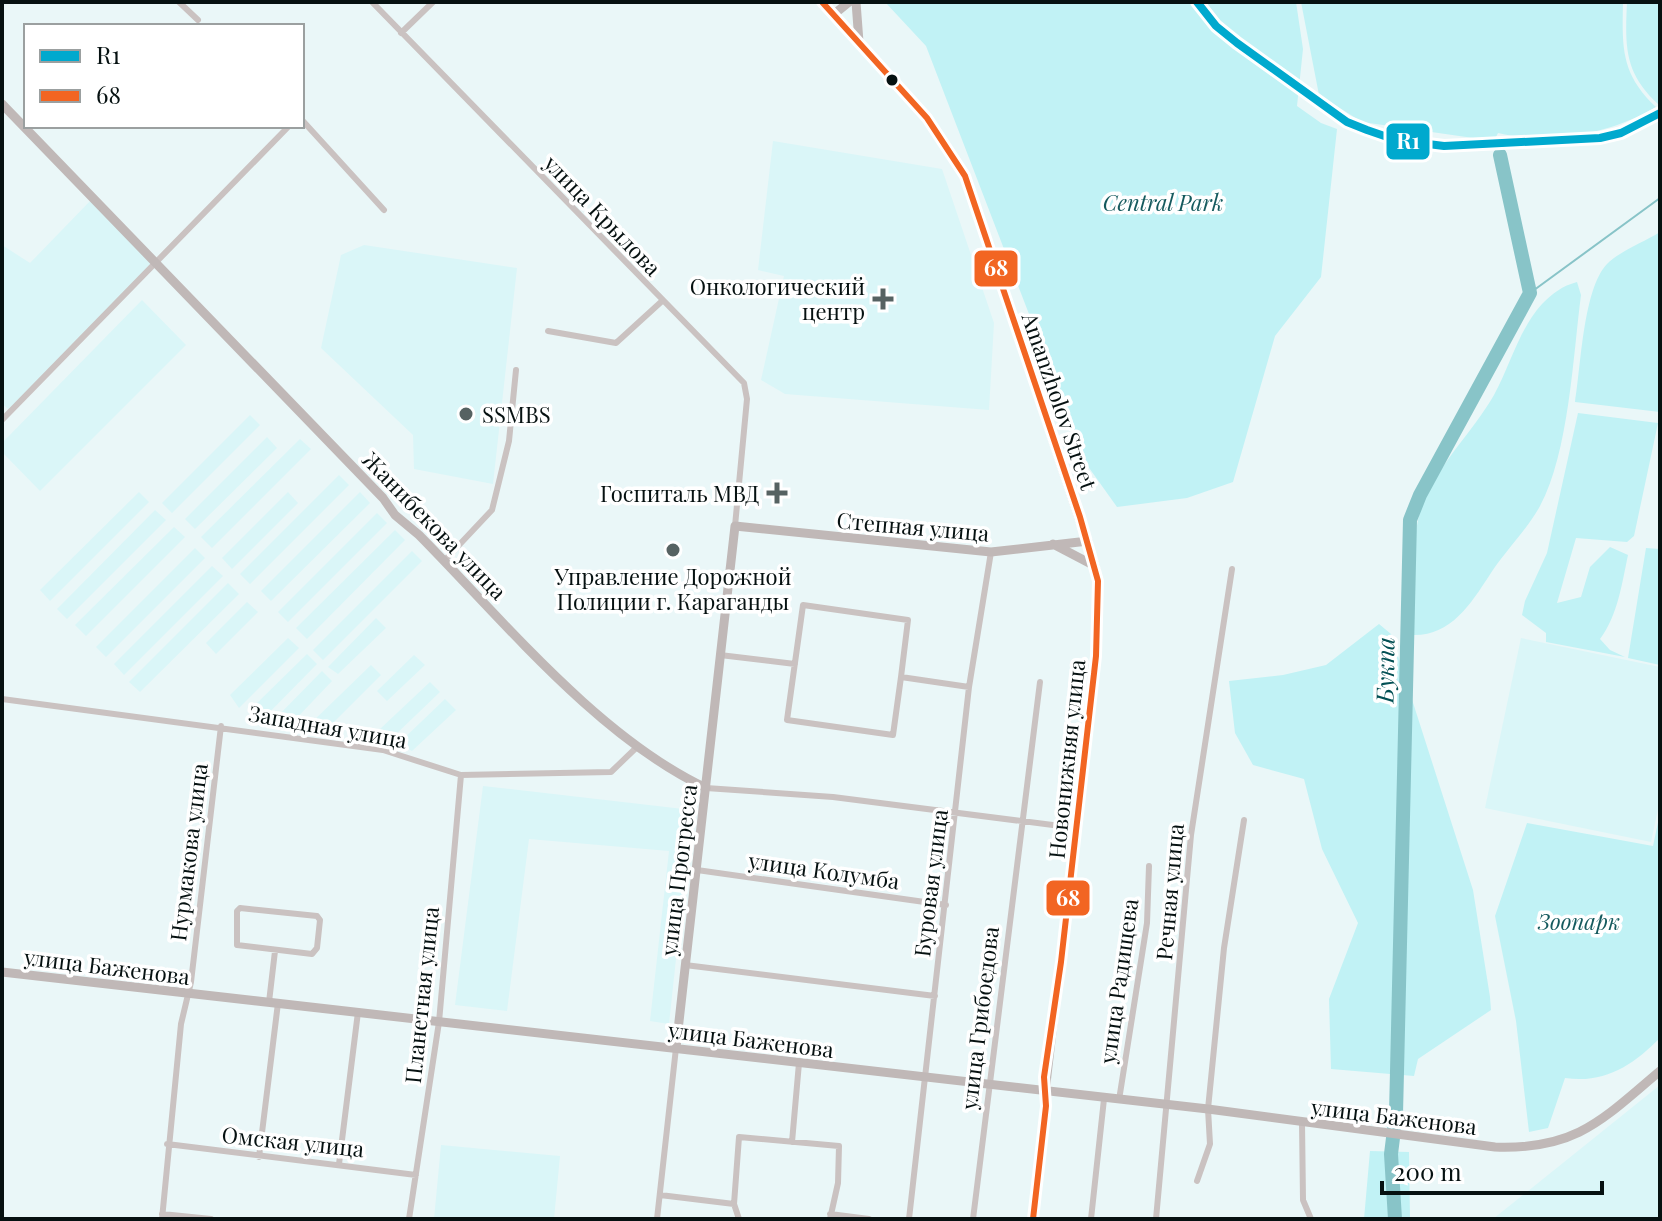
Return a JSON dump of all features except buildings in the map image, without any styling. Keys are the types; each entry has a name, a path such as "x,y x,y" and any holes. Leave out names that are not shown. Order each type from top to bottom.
{"main road":[{"path":"822,2 833,15 849,2"},
{"path":"856,2 859,42"},
{"name":"Amanzholov Street","path":"833,15 927,118 965,176 1088,541"},
{"name":"Жанибекова улица","path":"2,104 24,127"},
{"name":"Жанибекова улица","path":"25,128 383,498 395,515 599,717 637,747 706,788"},
{"name":"Степная улица","path":"735,526 991,552 1088,541"},
{"name":"улица Прогресса","path":"676,1048 735,526"},
{"name":"Новонижняя улица","path":"1045,1092 1096,656 1098,581 1088,541"},
{"path":"1053,544 1095,566"},
{"name":"улица Баженова","path":"2,972 1208,1109 1495,1147 1523,1148 1563,1140 1603,1119 1660,1071"}],"street":[{"path":"179,2 198,20"},
{"name":"улица Крылова","path":"372,2 747,389 735,526"},
{"path":"401,33 433,2"},
{"path":"304,122 384,210"},
{"path":"2,420 287,128"},
{"path":"548,331 616,343 661,302"},
{"path":"444,561 492,510 509,441 516,370"},
{"name":"Буровая улица","path":"909,1219 969,687 991,552"},
{"name":"Речная улица","path":"1156,1219 1191,835 1232,569"},
{"path":"803,605 908,620 901,677 893,735 787,720 803,605"},
{"path":"720,655 795,664"},
{"path":"901,677 969,687"},
{"name":"улица Грибоедова","path":"973,1219 1040,682"},
{"name":"Западная улица","path":"2,699 383,750 461,775 611,772 637,747"},
{"name":"Нурмакова улица","path":"162,1217 167,1144 221,726"},
{"name":"Планетная улица","path":"409,1219 439,1022 461,775"},
{"path":"706,788 833,797 1076,828"},
{"path":"1197,1181 1210,1144 1208,1109 1224,948 1244,820"},
{"name":"улица Радищева","path":"1119,1100 1147,923 1149,866"},
{"name":"улица Колумба","path":"697,870 946,905"},
{"path":"238,909 319,917 314,953 275,951 236,944 238,909"},
{"path":"259,1157 274,1003 275,951"},
{"path":"685,965 935,996"},
{"path":"339,1164 358,1012"},
{"name":"улица Прогресса","path":"657,1219 676,1048"},
{"path":"792,1142 799,1063"},
{"name":"Новонижняя улица","path":"1033,1219 1045,1092"},
{"path":"1091,1219 1104,1099"},
{"path":"1302,1123 1303,1200 1311,1219"},
{"path":"739,1219 734,1204 739,1137 839,1146 838,1183 830,1217 869,1219"},
{"name":"Омская улица","path":"167,1144 416,1175"},
{"path":"660,1195 734,1204"},
{"path":"162,1217 211,1219"}],"shaded area":[{"name":"Онкологический центр","path":"773,141 942,169 994,323 989,410 785,394 761,380 784,276 758,270"},
{"path":"93,198 157,263 11,411 2,404 2,245 30,263"},
{"path":"364,245 517,268 493,484 414,469 413,435 321,348 341,255"},
{"path":"142,300 186,345 40,491 2,452 2,443"},
{"path":"250,415 260,425 172,513 162,503"},
{"path":"267,437 277,448 195,529 185,519"},
{"path":"300,439 311,449 212,548 201,537"},
{"path":"339,475 349,485 250,584 240,574"},
{"path":"139,492 149,502 50,601 40,590"},
{"path":"288,492 298,503 232,569 222,558"},
{"path":"360,492 370,503 271,601 261,591"},
{"path":"155,510 166,520 67,619 57,609"},
{"path":"377,513 387,523 288,622 278,612"},
{"path":"174,527 185,537 86,636 75,625"},
{"path":"395,530 405,540 307,639 296,628"},
{"path":"195,548 205,558 106,657 96,647"},
{"path":"412,551 422,561 323,660 313,650"},
{"path":"212,566 223,576 124,675 114,664"},
{"path":"228,583 239,594 140,692 129,682"},
{"path":"247,602 258,612 216,654 206,643"},
{"path":"376,618 386,628 338,674 328,667"},
{"path":"288,638 299,648 239,708 230,695"},
{"path":"1521,638 1660,667 1660,800 1651,842 1485,808"},
{"path":"307,654 317,664 258,724 249,711"},
{"path":"414,655 425,665 387,701 377,691"},
{"path":"371,665 381,675 322,734 308,726"},
{"path":"322,671 332,681 292,723 274,720"},
{"path":"430,682 440,692 392,738 380,729"},
{"path":"445,699 456,710 412,751 398,744"},
{"path":"483,786 692,810 669,1024 650,1021 669,851 529,839 507,1011 455,1005"},
{"path":"1660,1085 1660,1219 1493,1219"},
{"path":"441,1145 560,1156 554,1219 434,1219"}],"green space":[{"name":"Central Park","path":"885,2 1296,2 1303,49 1297,106 1321,123 1337,129 1321,277 1275,336 1233,482 1187,498 1117,507 1087,465 926,46"},
{"path":"1301,2 1623,2 1626,59 1636,83 1656,107 1620,124 1579,135 1538,138 1498,133 1494,141 1362,122 1319,95"},
{"path":"1627,2 1660,2 1659,105 1639,82 1629,58"},
{"path":"1660,232 1660,412 1575,402 1584,329 1599,276 1612,259"},
{"path":"1577,282 1581,295 1564,432 1550,484 1540,506 1458,617 1437,631 1411,635 1415,534 1423,503 1440,471 1494,395 1534,314 1554,293"},
{"path":"1578,413 1658,423 1634,536 1627,542 1576,538 1557,603 1581,597 1590,567 1610,547 1628,555 1615,609 1600,639 1610,650 1625,657 1546,642 1546,633 1522,615 1525,601 1547,553"},
{"path":"1646,548 1660,549 1660,665 1628,658"},
{"path":"1379,624 1391,634 1473,890 1490,997 1491,1010 1418,1059 1414,1076 1331,1069 1329,999 1358,923 1322,849 1304,779 1253,765 1235,733 1229,681 1283,675 1326,665"},
{"name":"Зоопарк","path":"1660,813 1660,1038 1629,1064 1606,1075 1565,1078 1548,1128 1529,1132 1516,1021 1495,916 1527,823 1653,846"},
{"path":"1370,1151 1409,1152 1410,1219 1364,1219"}],"waterway":[{"name":"Букпа","path":"1395,1219 1391,1154 1396,1114 1410,520 1420,495 1530,293 1500,155"},
{"path":"1530,293 1660,198"}],"transit line":[{"name":"68","path":"822,2 927,118 965,176 1080,517 1098,581 1096,656 1061,962 1044,1077 1046,1106 1033,1219"},
{"name":"R1","path":"1197,2 1216,26 1237,43 1347,122 1396,140 1444,146 1600,138 1621,133 1660,113"}],"place":[{"name":"Онкологический центр","path":"883,299"},
{"name":"SSMBS","path":"466,414"},
{"name":"Госпиталь МВД","path":"777,493"},
{"name":"Управление Дорожной Полиции г. Караганды","path":"673,550"}]}
